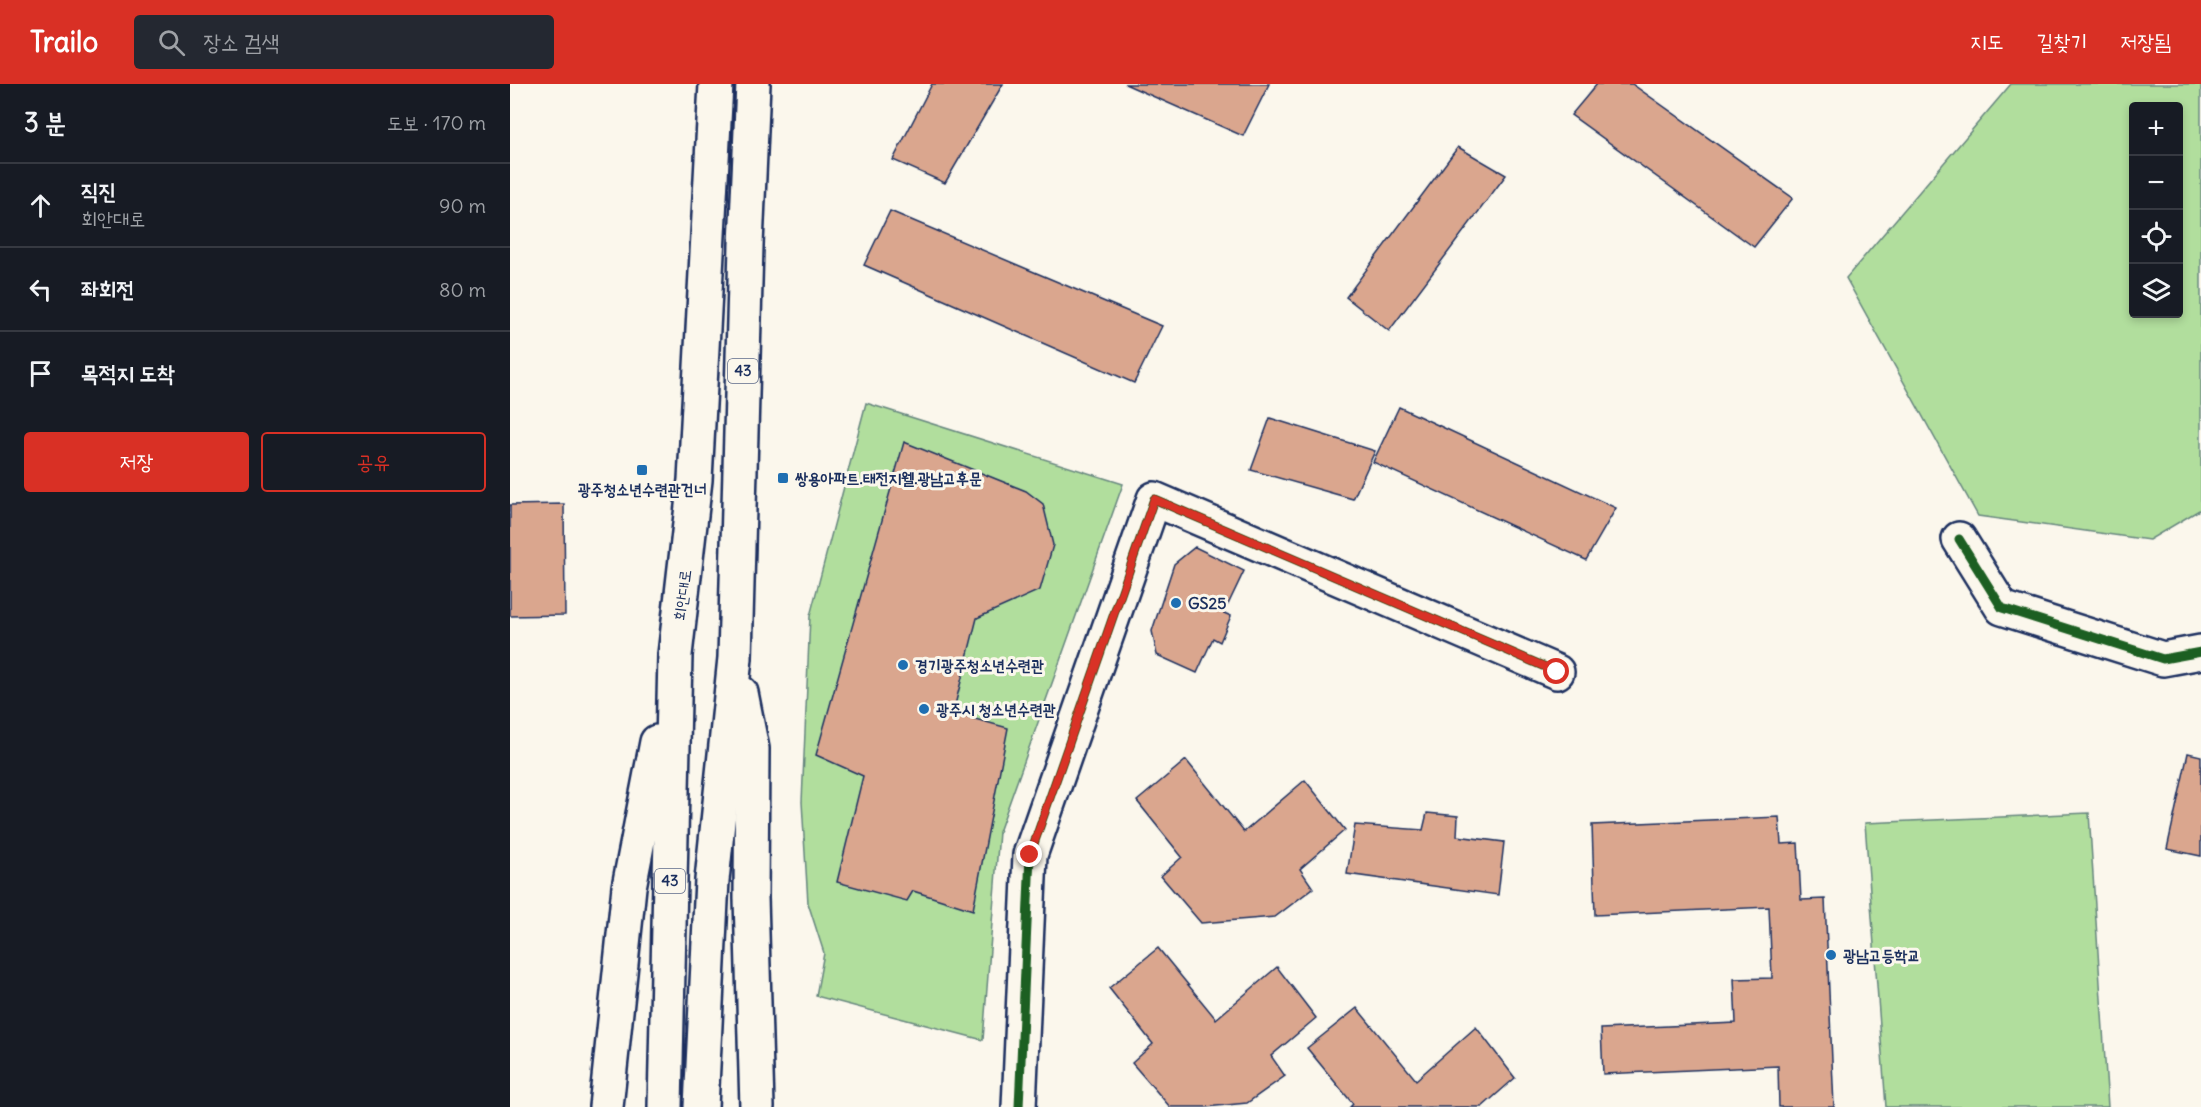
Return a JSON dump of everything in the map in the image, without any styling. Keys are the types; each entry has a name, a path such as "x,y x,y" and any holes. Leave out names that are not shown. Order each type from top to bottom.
{"main road":[{"name":"회안대로","path":"665,1107 675,655 695,480 716,84"},
{"name":"43","path":"701,1107 712,880 735,658 746,245 753,84"},
{"path":"1018,1107 1030,855 1154,499 1557,672"},
{"path":"1959,539 2002,608 2163,659 2201,652"},
{"path":"606,1107 629,887 675,655"},
{"path":"735,658 752,749 751,898 757,1107"}],"green space":[{"path":"2011,84 2201,84 2201,509 2149,540 1978,516 1846,278"},
{"name":"광주시 청소년수련관","path":"866,403 1123,484 999,832 983,1040 816,996 824,953 808,903 802,802 810,616"},
{"path":"2089,813 2108,1107 1886,1107 1865,823"}],"building":[{"path":"932,84 1003,84 945,183 893,160"},
{"path":"1125,84 1269,84 1243,136"},
{"path":"1597,84 1632,84 1793,198 1754,247 1571,115"},
{"path":"1458,147 1506,175 1389,331 1346,297"},
{"path":"890,211 1162,326 1134,383 864,265"},
{"path":"1399,407 1616,508 1586,560 1373,462"},
{"path":"1270,418 1375,451 1353,499 1251,470"},
{"name":"경기광주청소년수련관","path":"904,442 1026,491 1043,504 1053,545 1040,590 977,618 953,713 1008,728 973,910 913,891 907,901 837,882 863,776 816,755"},
{"path":"564,504 565,615 510,616 510,505"},
{"path":"1195,547 1244,571 1224,613 1231,616 1220,642 1213,638 1197,673 1157,655 1152,631 1174,564"},
{"path":"2188,753 2201,756 2201,856 2167,849"},
{"path":"1186,760 1244,832 1305,780 1345,830 1300,869 1313,888 1275,917 1201,923 1161,876 1182,857 1137,801"},
{"path":"1427,813 1458,816 1457,836 1504,842 1498,895 1347,874 1355,825 1423,830"},
{"path":"1779,817 1781,844 1798,843 1801,900 1825,899 1834,1107 1779,1107 1778,1066 1603,1074 1601,1029 1736,1023 1734,979 1772,978 1769,907 1595,915 1592,825"},
{"path":"1158,948 1216,1019 1277,967 1316,1018 1271,1056 1285,1076 1247,1103 1206,1107 1170,1107 1132,1063 1153,1044 1109,988"},
{"path":"1357,1008 1416,1080 1476,1027 1515,1078 1482,1107 1350,1107 1353,1104 1307,1048"}],"cycle path":[{"path":"1019,1107 1030,855 1154,499 1557,672"},
{"path":"1959,539 2002,608 2163,659 2201,652"}],"place":[{"name":"광주청소년수련관건너","path":"642,470"},
{"name":"쌍용아파트.태전지웰.광남고후문","path":"783,478"},
{"name":"GS25","path":"1176,603"},
{"name":"경기광주청소년수련관","path":"903,665"},
{"name":"광주시 청소년수련관","path":"924,709"},
{"name":"광남고등학교","path":"1831,955"}],"route":[{"path":"1030,855 1154,499 1557,672"}]}
